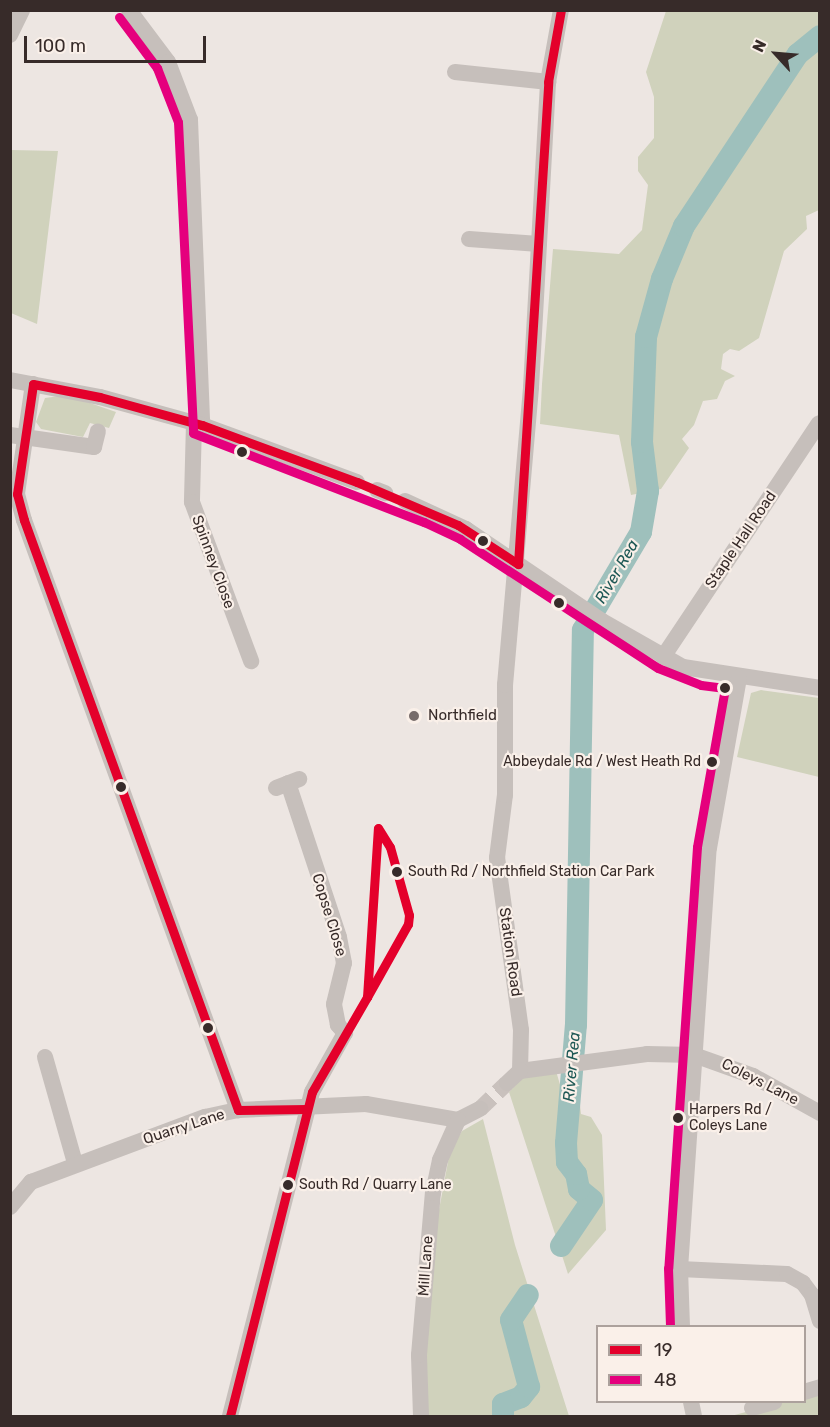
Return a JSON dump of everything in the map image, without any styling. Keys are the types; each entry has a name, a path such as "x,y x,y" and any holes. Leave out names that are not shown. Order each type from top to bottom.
{"street":[{"path":"10,35 22,10"},
{"name":"Station Road","path":"520,1071 520,1030 497,858 505,795 505,685 518,564 548,82 561,10"},
{"name":"Spinney Close","path":"136,13 168,62 190,120 198,424 192,502 252,661"},
{"path":"455,72 548,82"},
{"path":"469,239 539,244"},
{"path":"10,380 100,397 198,424 357,482"},
{"path":"33,384 19,435 17,494 24,520 238,1110"},
{"name":"Staple Hall Road","path":"663,657 819,423"},
{"path":"19,435 94,447 98,431"},
{"path":"405,501 466,529 602,621 663,657 704,673 819,688"},
{"path":"682,1325 680,1269 709,849 739,678"},
{"name":"Copse Close","path":"230,1416 312,1092 345,1033 338,1025 334,1004 344,963 339,937 288,783"},
{"name":"Coleys Lane","path":"520,1071 587,1060 647,1054 694,1055 753,1076 819,1113"},
{"path":"45,1057 75,1163"},
{"path":"507,1083 520,1071"},
{"name":"Quarry Lane","path":"10,1207 31,1182 75,1163 206,1117 238,1110 308,1109 366,1104 458,1120"},
{"path":"458,1120 480,1108"},
{"name":"Mill Lane","path":"421,1416 419,1355 433,1193 440,1160 458,1120"},
{"path":"680,1269 787,1274 802,1283 812,1295 819,1321"},
{"path":"752,1408 768,1403"}],"green space":[{"path":"666,11 819,11 819,210 806,216 807,229 784,251 759,338 739,351 730,349 723,354 721,369 735,376 725,381 717,399 703,401 694,425 682,439 689,448 661,489 631,495 619,435 540,424 542,384 553,249 619,254 642,230 648,185 638,171 638,157 654,138 654,97 646,72"},
{"path":"11,150 58,151 37,324 11,313"},
{"path":"67,395 116,412 109,428 90,423 83,437 41,429 36,422 45,398"},
{"path":"761,690 819,698 819,777 737,757 751,693"},
{"path":"556,1071 561,1088 579,1097 581,1114 591,1117 602,1135 606,1230 568,1274 509,1092 524,1076"},
{"path":"483,1119 515,1245 569,1416 426,1416 424,1355 436,1226 450,1151 462,1131"},
{"path":"819,1391 819,1416 731,1416 779,1403 806,1403 806,1395"}],"waterway":[{"name":"River Rea","path":"561,1246 592,1200 579,1189 576,1174 567,1162 566,1143 576,1025 583,630 641,532 648,491 642,442 646,337 662,279 684,226 798,54 820,36"},
{"name":"River Rea","path":"503,1416 503,1404 521,1397 529,1387 511,1320 528,1295"}],"tunnel":[{"path":"480,1109 507,1083"}],"transit line":[{"name":"19","path":"307,1109 238,1110 24,520 17,494 33,384 100,397 202,425 357,482 458,525 518,564 548,82 561,10"},
{"name":"48","path":"119,17 157,68 178,122 193,433 424,522 460,539 658,668 701,685 725,688 697,847 668,1268 670,1325"},
{"name":"19","path":"378,828 390,847 409,915 408,924 367,997 378,828"},
{"name":"19","path":"230,1416 312,1092 367,997"}],"place":[{"name":"Northfield","path":"414,716"},
{"name":"Abbeydale Rd / West Heath Rd","path":"712,762"},
{"name":"South Rd / Northfield Station Car Park","path":"397,872"},
{"name":"Harpers Rd / Coleys Lane","path":"678,1118"},
{"name":"South Rd / Quarry Lane","path":"288,1185"}]}
